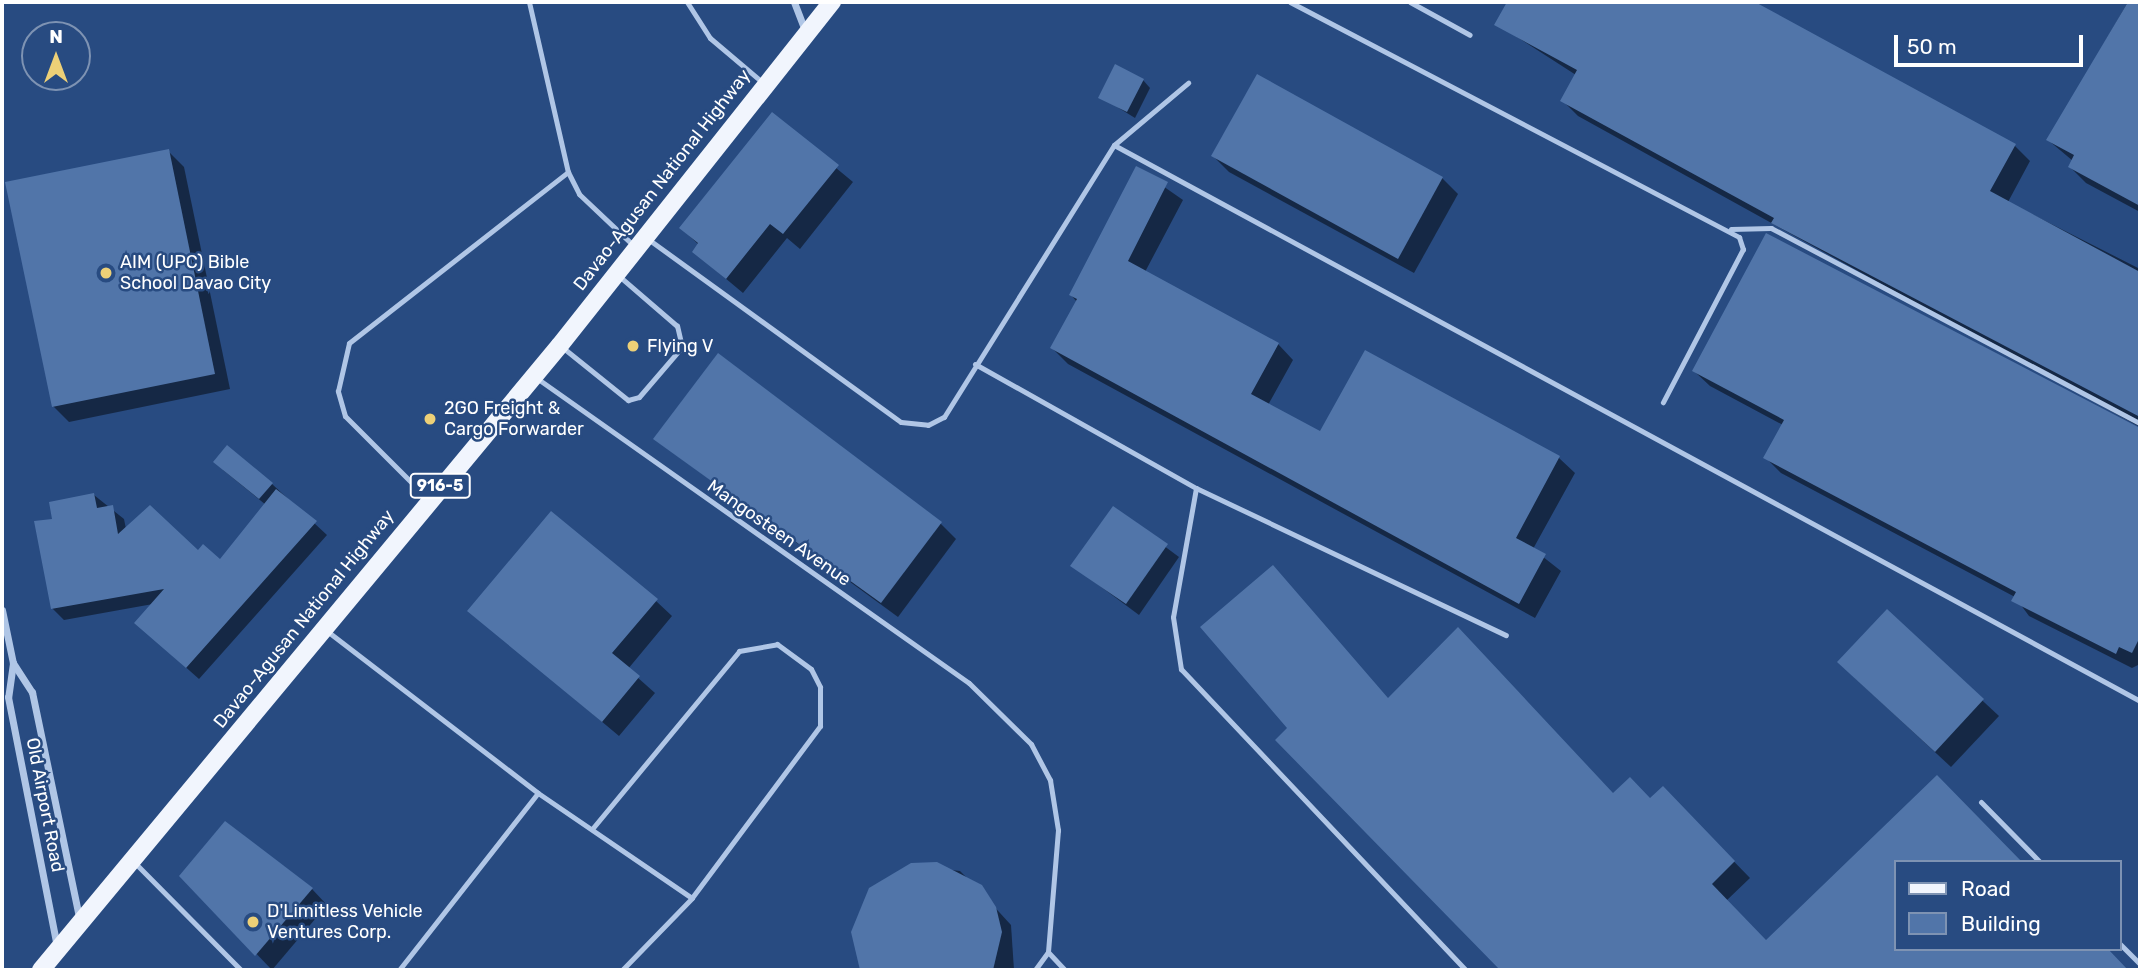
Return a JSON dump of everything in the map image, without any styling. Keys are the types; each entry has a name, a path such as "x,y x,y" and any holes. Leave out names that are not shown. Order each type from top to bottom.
{"main road":[{"name":"Davao-Agusan National Highway","path":"44,970 135,863 321,627 560,345 832,2"}],"street":[{"path":"794,2 806,33"},
{"name":"Old Airport Road","path":"2,610 13,663 8,697 59,954"},
{"name":"Old Airport Road","path":"13,663 32,692 81,927"}],"lane":[{"path":"530,2 568,172 579,194 640,241 901,422 928,425 944,417 1114,145 1188,83"},
{"path":"687,2 710,38 765,84"},
{"path":"1290,2 1731,229 1771,228 2140,423"},
{"path":"1410,2 1470,35"},
{"path":"1114,145 2140,701"},
{"path":"428,499 345,416 338,391 349,343 568,172"},
{"path":"1663,402 1743,249 1731,229"},
{"path":"560,345 628,400 639,397 682,347 677,326 615,273"},
{"path":"975,364 1196,488 1506,635"},
{"name":"Mangosteen Avenue","path":"532,376 969,683 1006,717 1042,762 1056,806 1048,952"},
{"path":"1196,488 1173,617 1181,669 1466,970"},
{"path":"321,627 538,793 692,898"},
{"path":"592,829 739,650 777,644 794,652 820,687 820,726 692,898 622,970"},
{"path":"399,970 538,793"},
{"path":"1981,802 2038,860"},
{"path":"135,863 241,970"},
{"path":"2121,945 2140,964"},
{"path":"1035,970 1048,952 1065,970"}],"building":[{"path":"1507,2 1755,2 2016,144 1990,191 2140,272 2140,417 1771,223 1774,218 1560,101 1577,70 1494,25"},
{"path":"2128,2 2140,2 2140,206 2068,167 2074,155 2046,140"},
{"path":"1115,64 1144,79 1127,112 1098,98"},
{"path":"1257,74 1443,177 1398,259 1211,156"},
{"path":"772,112 839,165 783,234 770,224 726,279 692,252 698,243 679,228"},
{"path":"169,149 215,374 52,407 5,182"},
{"path":"1136,166 1168,182 1128,261 1279,343 1251,394 1320,431 1365,350 1560,456 1516,538 1546,554 1519,604 1050,348 1077,299 1069,295"},
{"path":"1766,233 2140,428 2140,637 2132,653 2119,647 2116,654 2011,601 2016,592 1763,458 1784,420 1692,371"},
{"path":"718,353 942,522 881,603 653,439"},
{"path":"227,445 273,483 259,499 213,462"},
{"path":"276,489 317,521 186,668 134,623 164,589 51,609 34,521 52,519 49,502 94,493 97,508 113,505 118,534 150,505 198,550 203,544 220,559"},
{"path":"1113,506 1168,544 1126,604 1070,566"},
{"path":"551,511 658,599 612,653 640,676 602,722 467,611"},
{"path":"1273,565 1388,698 1458,627 1613,793 1630,777 1650,798 1663,786 1735,861 1712,884 1766,940 1937,775 2020,860 1894,860 1894,951 2110,951 2128,970 1500,970 1275,740 1287,728 1200,627"},
{"path":"1887,609 1984,699 1935,752 1837,662"},
{"name":"D'Limitless Vehicle Ventures Corp.","path":"225,821 313,888 255,956 179,876"},
{"path":"937,862 982,885 996,907 1002,932 993,970 860,970 851,932 869,888 911,863"}],"place":[{"name":"AIM (UPC) Bible School Davao City","path":"106,273"},
{"name":"Flying V","path":"633,346"},
{"name":"2GO Freight & Cargo Forwarder","path":"430,419"},
{"name":"D'Limitless Vehicle Ventures Corp.","path":"253,922"}]}
